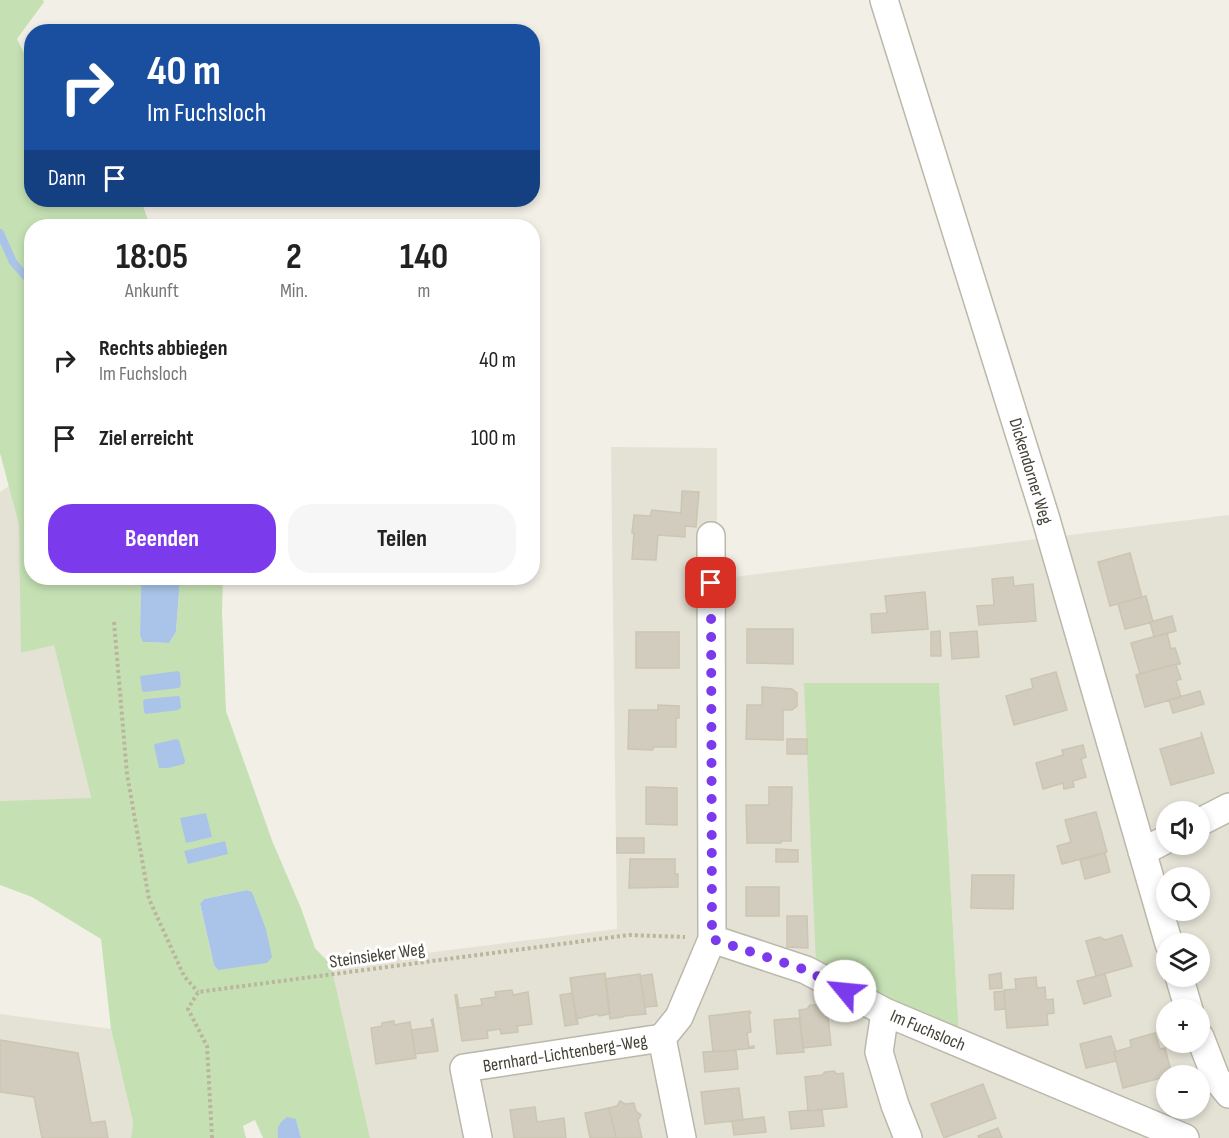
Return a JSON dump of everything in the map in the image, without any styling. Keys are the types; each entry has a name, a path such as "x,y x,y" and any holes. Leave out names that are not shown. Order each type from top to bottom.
{"street":[{"name":"Dickendorner Weg","path":"884,0 1045,516 1166,933"},
{"path":"711,536 712,939"},
{"path":"1210,817 1229,807"},
{"path":"1142,852 1156,845"},
{"name":"Im Fuchsloch","path":"712,939 806,970 885,1012 1185,1138"},
{"name":"Bernhard-Lichtenberg-Weg","path":"478,1138 464,1068 662,1038 680,1017 712,939"},
{"path":"885,1012 879,1052 908,1138"},
{"path":"662,1038 682,1138"},
{"path":"1206,1053 1216,1078 1229,1094"}],"path":[{"path":"114,622 127,774 149,899 184,976 198,992 188,1009 207,1046 212,1138"},
{"name":"Steinsieker Weg","path":"198,992 629,935 712,939"}],"shaded area":[{"path":"611,447 717,448 717,579 1229,515 1229,1138 370,1138 331,965 617,929","holes":["804,683 939,683 959,1033"]},
{"path":"9,486 19,525 22,653 54,644 91,799 0,801 0,492"},
{"path":"0,1014 111,1029 133,1122 131,1138 0,1138"}],"green space":[{"path":"0,0 43,0 44,2 28,24 24,24 24,29 17,39 24,53 24,207 143,207 148,219 24,219 24,585 141,585 140,637 144,642 169,643 176,632 179,585 223,585 226,711 273,843 301,908 315,948 331,965 370,1138 301,1138 296,1119 277,1131 278,1138 263,1138 255,1120 243,1126 246,1138 131,1138 133,1122 111,1029 101,939 32,897 0,885 0,801 91,798 54,645 21,653 19,525 0,453","holes":["247,890 252,892 218,970 214,965 200,905 204,899"]},
{"path":"804,683 939,683 959,1034 816,966"}],"water":[{"path":"141,585 179,585 176,632 169,643 143,642 140,636"},
{"path":"178,671 181,685 179,688 142,691 140,676"},
{"path":"178,696 181,708 178,710 146,714 144,712 143,701 145,699"},
{"path":"179,740 184,764 159,768 155,744"},
{"path":"206,813 212,837 186,843 180,818"},
{"path":"225,841 228,854 188,864 184,851"},
{"path":"247,890 252,892 266,929 272,957 267,963 218,970 214,965 200,904 204,899"},
{"path":"287,1117 296,1119 301,1138 278,1138 279,1126"}],"building":[{"path":"682,491 699,492 696,527 685,526 685,537 658,535 656,560 632,559 634,515 650,516 652,510 681,513"},
{"path":"1130,553 1142,597 1110,606 1098,562"},
{"path":"1013,577 1014,586 1033,584 1036,621 979,625 977,606 994,605 992,579"},
{"path":"925,592 928,629 872,633 871,614 887,613 885,596"},
{"path":"1146,596 1153,622 1125,629 1118,604"},
{"path":"1172,616 1176,631 1154,637 1150,622"},
{"path":"747,629 793,629 793,664 747,663"},
{"path":"940,631 941,656 931,656 931,632"},
{"path":"977,631 979,657 952,659 950,633"},
{"path":"636,632 679,632 679,668 636,668"},
{"path":"1167,633 1171,649 1175,648 1180,663 1140,674 1131,643"},
{"path":"1180,663 1176,665 1181,679 1176,681 1181,697 1145,707 1136,675"},
{"path":"1056,672 1067,710 1014,725 1006,696 1033,688 1031,679"},
{"path":"762,687 792,689 797,693 797,706 792,710 783,710 783,740 746,739 747,705 762,705"},
{"path":"1200,691 1204,704 1173,713 1169,700"},
{"path":"658,705 679,706 679,718 676,718 676,747 653,747 653,750 628,749 629,710 658,710"},
{"path":"1201,732 1214,773 1171,785 1160,749 1202,737"},
{"path":"787,739 807,739 807,754 787,754"},
{"path":"1083,745 1086,757 1081,759 1086,777 1073,781 1074,787 1064,789 1063,783 1043,789 1036,763 1063,755 1062,750"},
{"path":"646,787 677,788 677,825 646,824"},
{"path":"769,787 792,787 791,841 747,843 746,805 769,805"},
{"path":"1096,812 1107,852 1062,864 1057,846 1071,842 1065,820"},
{"path":"617,838 644,838 644,853 617,853"},
{"path":"776,849 798,850 798,862 776,862"},
{"path":"1105,853 1110,872 1085,879 1080,860"},
{"path":"630,859 675,859 678,887 629,888"},
{"path":"972,875 1014,875 1013,909 971,908"},
{"path":"746,887 779,887 779,916 746,916"},
{"path":"787,916 807,916 808,948 787,947"},
{"path":"1122,935 1132,966 1096,976 1086,941 1100,937 1105,940"},
{"path":"605,973 610,1014 576,1019 570,978"},
{"path":"1001,973 1002,988 990,989 989,975"},
{"path":"640,974 646,1014 610,1019 605,979"},
{"path":"652,974 657,1006 645,1007 640,976"},
{"path":"1105,974 1111,996 1084,1004 1077,981"},
{"path":"1036,977 1037,988 1045,987 1046,1000 1053,999 1054,1013 1047,1014 1048,1025 1007,1028 1004,990 1016,989 1015,979"},
{"path":"512,990 513,995 528,992 532,1024 517,1026 518,1032 501,1034 500,1029 487,1031 488,1038 462,1041 455,995 457,995 459,1008 482,1005 481,999 496,997 495,992"},
{"path":"1004,991 1005,1009 995,1010 994,992"},
{"path":"572,993 578,1024 565,1026 560,995"},
{"path":"810,1005 820,1008 827,1007 831,1045 803,1048 799,1010 807,1009"},
{"path":"750,1011 751,1032 747,1033 749,1047 754,1046 754,1048 713,1052 709,1016"},
{"path":"799,1018 804,1052 777,1054 774,1020"},
{"path":"433,1019 438,1051 415,1054 412,1030 433,1027 431,1020"},
{"path":"394,1021 394,1025 410,1022 416,1058 376,1064 371,1028"},
{"path":"1155,1033 1156,1053 1166,1053 1169,1065 1156,1065 1156,1079 1123,1088 1114,1052 1131,1047 1130,1040"},
{"path":"1111,1036 1116,1051 1114,1052 1116,1061 1086,1068 1080,1044"},
{"path":"0,1040 78,1053 91,1123 105,1121 108,1138 42,1138 34,1097 0,1092"},
{"path":"736,1050 738,1069 705,1072 703,1052"},
{"path":"834,1071 837,1074 843,1073 847,1107 808,1111 805,1077"},
{"path":"983,1084 996,1118 944,1138 931,1104"},
{"path":"739,1088 743,1120 705,1124 701,1092"},
{"path":"620,1101 625,1104 634,1103 636,1111 641,1115 638,1120 642,1138 616,1138 609,1108 617,1106"},
{"path":"535,1107 537,1122 564,1118 566,1138 514,1138 510,1110"},
{"path":"609,1108 616,1138 590,1138 585,1113"},
{"path":"822,1110 824,1126 791,1129 789,1112"},
{"path":"764,1117 766,1132 734,1135 732,1121"},
{"path":"998,1128 1002,1138 979,1138 978,1136"}],"waterway":[{"path":"0,233 13,262 24,275"}],"route":[{"path":"711,583 712,939 806,970 845,991"}]}
